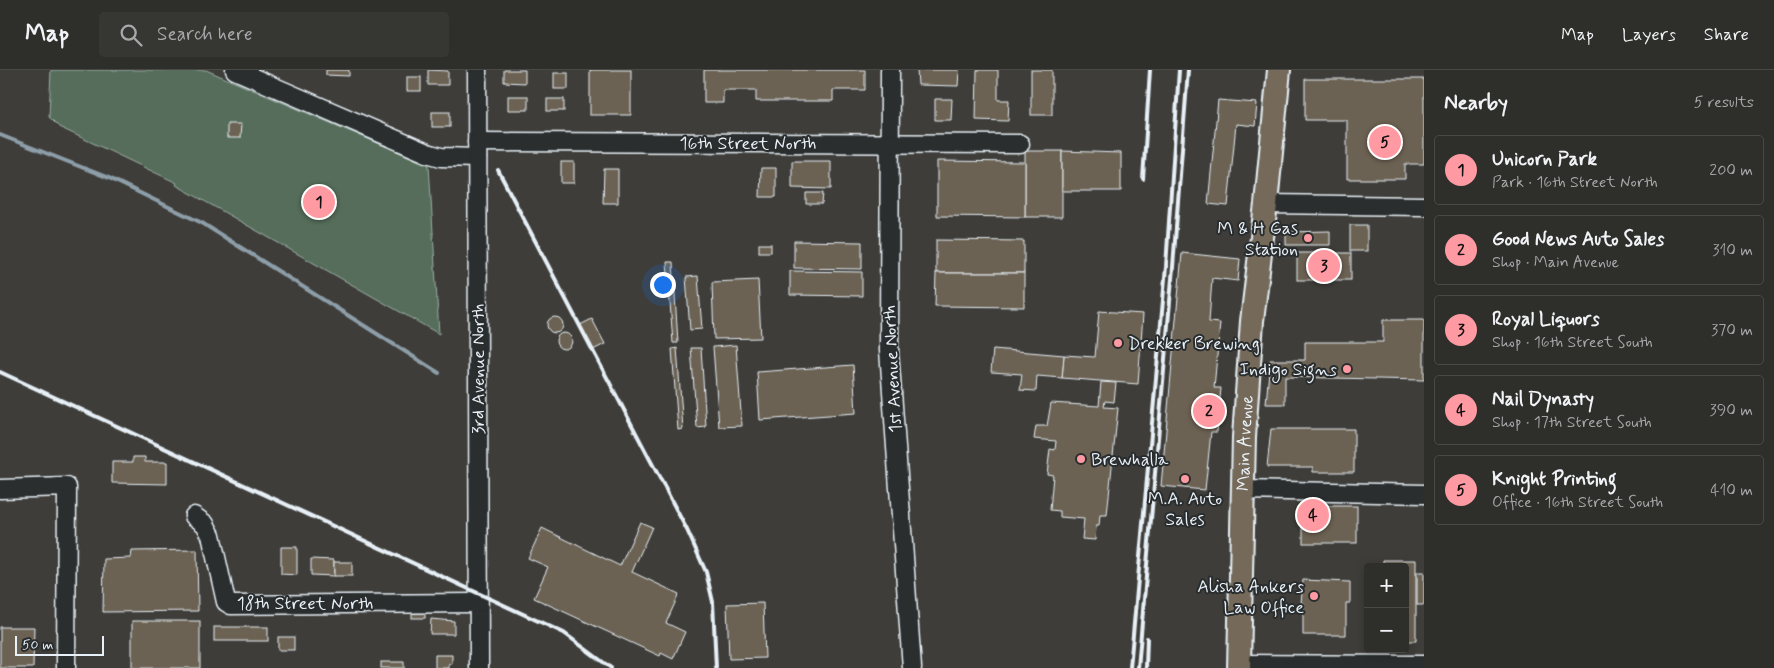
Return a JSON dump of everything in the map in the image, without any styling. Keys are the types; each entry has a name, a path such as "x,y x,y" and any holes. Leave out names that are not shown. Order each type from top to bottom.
{"main road":[{"name":"Main Avenue","path":"1240,666 1242,490 1252,321 1279,70"}],"street":[{"name":"16th Street North","path":"235,70 271,78 428,153 441,156 477,150 1020,144"},
{"name":"3rd Avenue North","path":"476,70 478,603 480,668"},
{"name":"1st Avenue North","path":"890,70 889,350 912,668"},
{"path":"1266,204 1424,206"},
{"path":"0,489 66,487 66,668"},
{"path":"1242,490 1424,494"},
{"name":"18th Street North","path":"194,516 206,524 211,535 226,602 231,605 478,603"},
{"path":"1240,666 1424,665"}],"green space":[{"path":"51,70 206,70 429,165 439,334 176,185 177,183 59,127 49,117"}],"building":[{"path":"326,70 349,70 349,76 326,75"},
{"path":"428,70 448,71 448,85 428,85"},
{"path":"504,70 525,70 525,83 504,82"},
{"path":"590,70 631,70 631,115 590,115"},
{"path":"704,70 865,70 865,90 833,90 833,101 756,101 756,90 723,90 723,103 704,103"},
{"path":"917,70 959,70 958,86 918,85"},
{"path":"977,70 998,70 998,100 1009,100 1008,121 976,120"},
{"path":"1031,70 1052,70 1052,115 1031,115"},
{"path":"554,73 568,73 568,89 554,89"},
{"path":"407,77 421,77 421,91 407,91"},
{"path":"1305,79 1424,79 1424,164 1405,164 1405,179 1347,179 1347,120 1305,120"},
{"path":"508,96 528,96 528,110 508,110"},
{"path":"547,99 564,99 564,111 547,111"},
{"path":"935,99 952,99 951,120 935,120"},
{"path":"1218,100 1257,103 1255,126 1236,124 1228,206 1208,204"},
{"path":"432,112 450,112 450,127 432,127"},
{"path":"227,124 241,124 240,138 227,138"},
{"path":"1025,151 1062,151 1062,217 1025,217"},
{"path":"1062,151 1121,153 1121,191 1062,191"},
{"path":"792,161 831,161 831,189 792,188"},
{"path":"937,161 1025,162 1025,217 937,216"},
{"path":"561,162 574,162 574,183 561,183"},
{"path":"761,168 776,168 776,197 760,197"},
{"path":"604,169 618,169 618,203 603,203"},
{"path":"806,193 823,193 822,204 806,204"},
{"name":"M & H Gas Station","path":"1350,225 1367,225 1367,251 1350,251"},
{"name":"M & H Gas Station","path":"1330,231 1330,245 1286,245 1286,232"},
{"path":"936,240 1024,241 1024,273 936,273"},
{"path":"794,241 862,242 862,269 794,268"},
{"path":"759,244 771,244 771,252 759,252"},
{"path":"1182,253 1240,259 1238,281 1212,278 1209,322 1220,323 1214,388 1221,388 1217,432 1211,432 1205,490 1161,486"},
{"path":"1297,253 1351,253 1351,280 1297,280"},
{"path":"667,262 673,262 678,343 673,343"},
{"path":"790,271 862,272 862,296 790,295"},
{"path":"936,273 1024,273 1024,307 935,306"},
{"path":"698,276 702,329 690,330 686,277"},
{"path":"758,280 761,338 714,339 712,282"},
{"name":"Drekker Brewing","path":"1099,311 1143,314 1138,384 1062,378 1064,355 1095,357"},
{"path":"552,317 558,317 563,322 561,331 552,333 547,328 547,322"},
{"path":"592,319 605,344 593,350 580,325"},
{"name":"Indigo Signs","path":"1383,320 1424,320 1424,380 1285,377 1285,404 1266,404 1270,360 1305,360 1305,342 1383,342"},
{"path":"561,333 567,333 572,338 570,347 561,349 556,344 556,338"},
{"path":"736,345 742,426 719,427 713,347"},
{"path":"677,348 683,429 678,430 672,349"},
{"path":"691,348 701,348 706,427 697,428"},
{"path":"993,349 1064,355 1062,378 1037,376 1036,391 1020,390 1022,374 991,372"},
{"path":"853,365 856,413 760,420 757,372"},
{"name":"Brewhalla","path":"1101,382 1116,383 1114,402 1105,401 1104,407 1118,408 1107,515 1100,515 1099,526 1096,526 1095,540 1082,539 1084,519 1060,517 1060,511 1050,510 1053,475 1047,474 1050,449 1055,450 1056,441 1034,439 1036,426 1047,426 1051,403 1099,406"},
{"path":"1271,429 1354,429 1354,472 1313,472 1313,467 1267,467"},
{"path":"133,457 145,457 145,462 167,462 167,484 112,483 112,462 133,462"},
{"path":"1303,506 1357,506 1357,543 1303,543"},
{"path":"640,522 652,527 632,572 679,594 666,623 685,632 673,659 661,653 660,656 534,598 548,567 528,558 542,528 620,566"},
{"path":"281,547 297,547 297,575 281,574"},
{"path":"197,550 198,611 103,612 104,559 131,558 132,551"},
{"path":"311,559 334,560 334,576 311,575"},
{"path":"1383,560 1416,560 1416,641 1409,641 1409,563 1383,563"},
{"path":"334,562 352,562 352,576 334,576"},
{"path":"1417,572 1424,572 1424,605 1417,605"},
{"path":"1303,580 1350,582 1350,603 1346,603 1346,635 1303,635 1303,603 1301,603"},
{"path":"763,603 765,658 729,659 727,604"},
{"path":"412,610 425,610 425,618 412,618"},
{"path":"431,619 454,621 454,634 430,634"},
{"path":"132,621 200,621 200,668 132,668"},
{"path":"0,627 34,627 33,668 0,668"},
{"path":"214,627 268,627 268,641 214,641"},
{"path":"278,637 294,637 294,650 278,650"},
{"path":"435,655 452,655 452,664 449,664 449,668 435,668"},
{"path":"381,662 404,662 404,668 381,668"}],"waterway":[{"path":"0,135 109,178 202,223 439,373"}],"railway":[{"path":"1143,179 1150,70"},
{"path":"1130,668 1166,267 1179,70"},
{"path":"1138,668 1188,70"},
{"path":"498,170 687,530 706,572 713,602 716,668"},
{"path":"0,372 564,633 611,668"},
{"path":"1146,668 1147,638"}],"place":[{"name":"Knight Printing","path":"1385,142"},
{"name":"Unicorn Park","path":"319,202"},
{"name":"M & H Gas Station","path":"1308,238"},
{"name":"Royal Liquors","path":"1324,266"},
{"name":"Drekker Brewing","path":"1118,343"},
{"name":"Indigo Signs","path":"1347,369"},
{"name":"Good News Auto Sales","path":"1209,411"},
{"name":"Brewhalla","path":"1081,459"},
{"name":"M.A. Auto Sales","path":"1185,479"},
{"name":"Nail Dynasty","path":"1313,515"},
{"name":"Alisha Ankers Law Office","path":"1314,596"}]}
